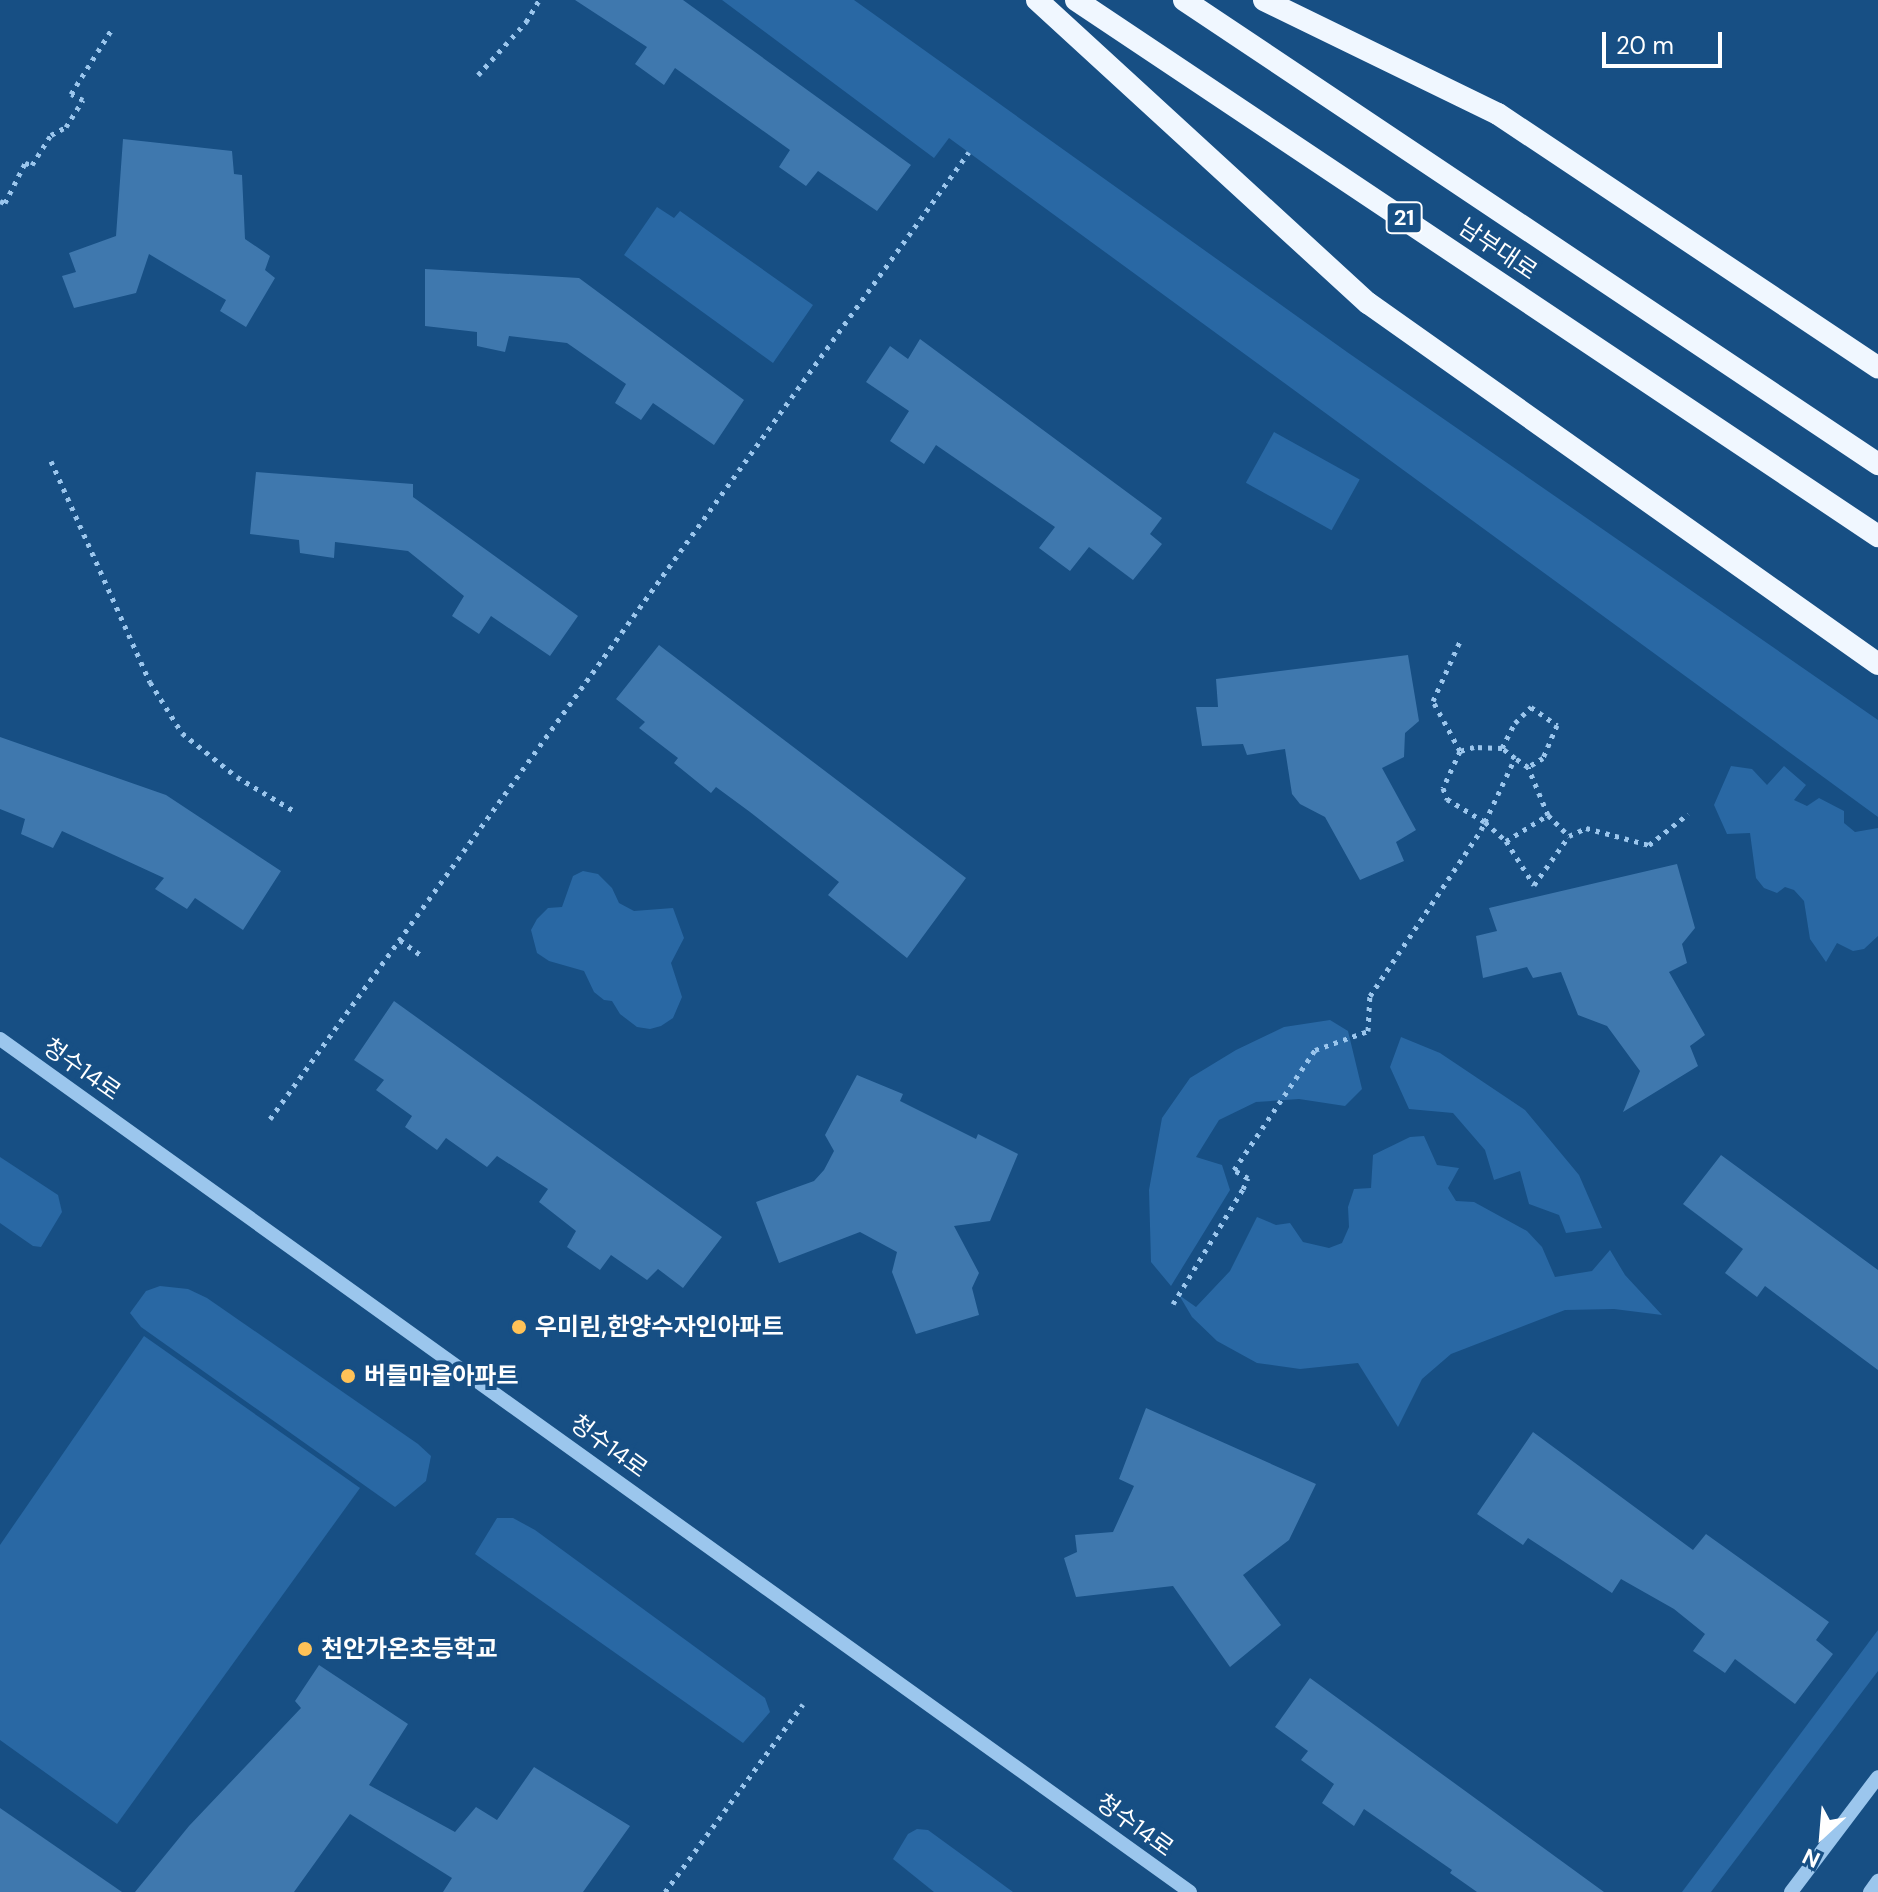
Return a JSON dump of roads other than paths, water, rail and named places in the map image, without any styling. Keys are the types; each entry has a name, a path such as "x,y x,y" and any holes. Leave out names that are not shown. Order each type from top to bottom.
{"highway":[{"path":"1037,0 1368,303 1878,664"},
{"name":"남부대로","path":"1076,0 1878,536"},
{"name":"남부대로","path":"1184,0 1878,464"},
{"path":"1264,0 1498,114 1878,367"}],"street":[{"name":"청수14로","path":"0,1039 1190,1892"},
{"path":"1791,1892 1878,1777"},
{"path":"1870,1892 1878,1881"}],"place":[{"name":"우미린,한양수자인아파트","path":"519,1327"},
{"name":"버들마을아파트","path":"348,1376"},
{"name":"천안가온초등학교","path":"305,1649"}]}
